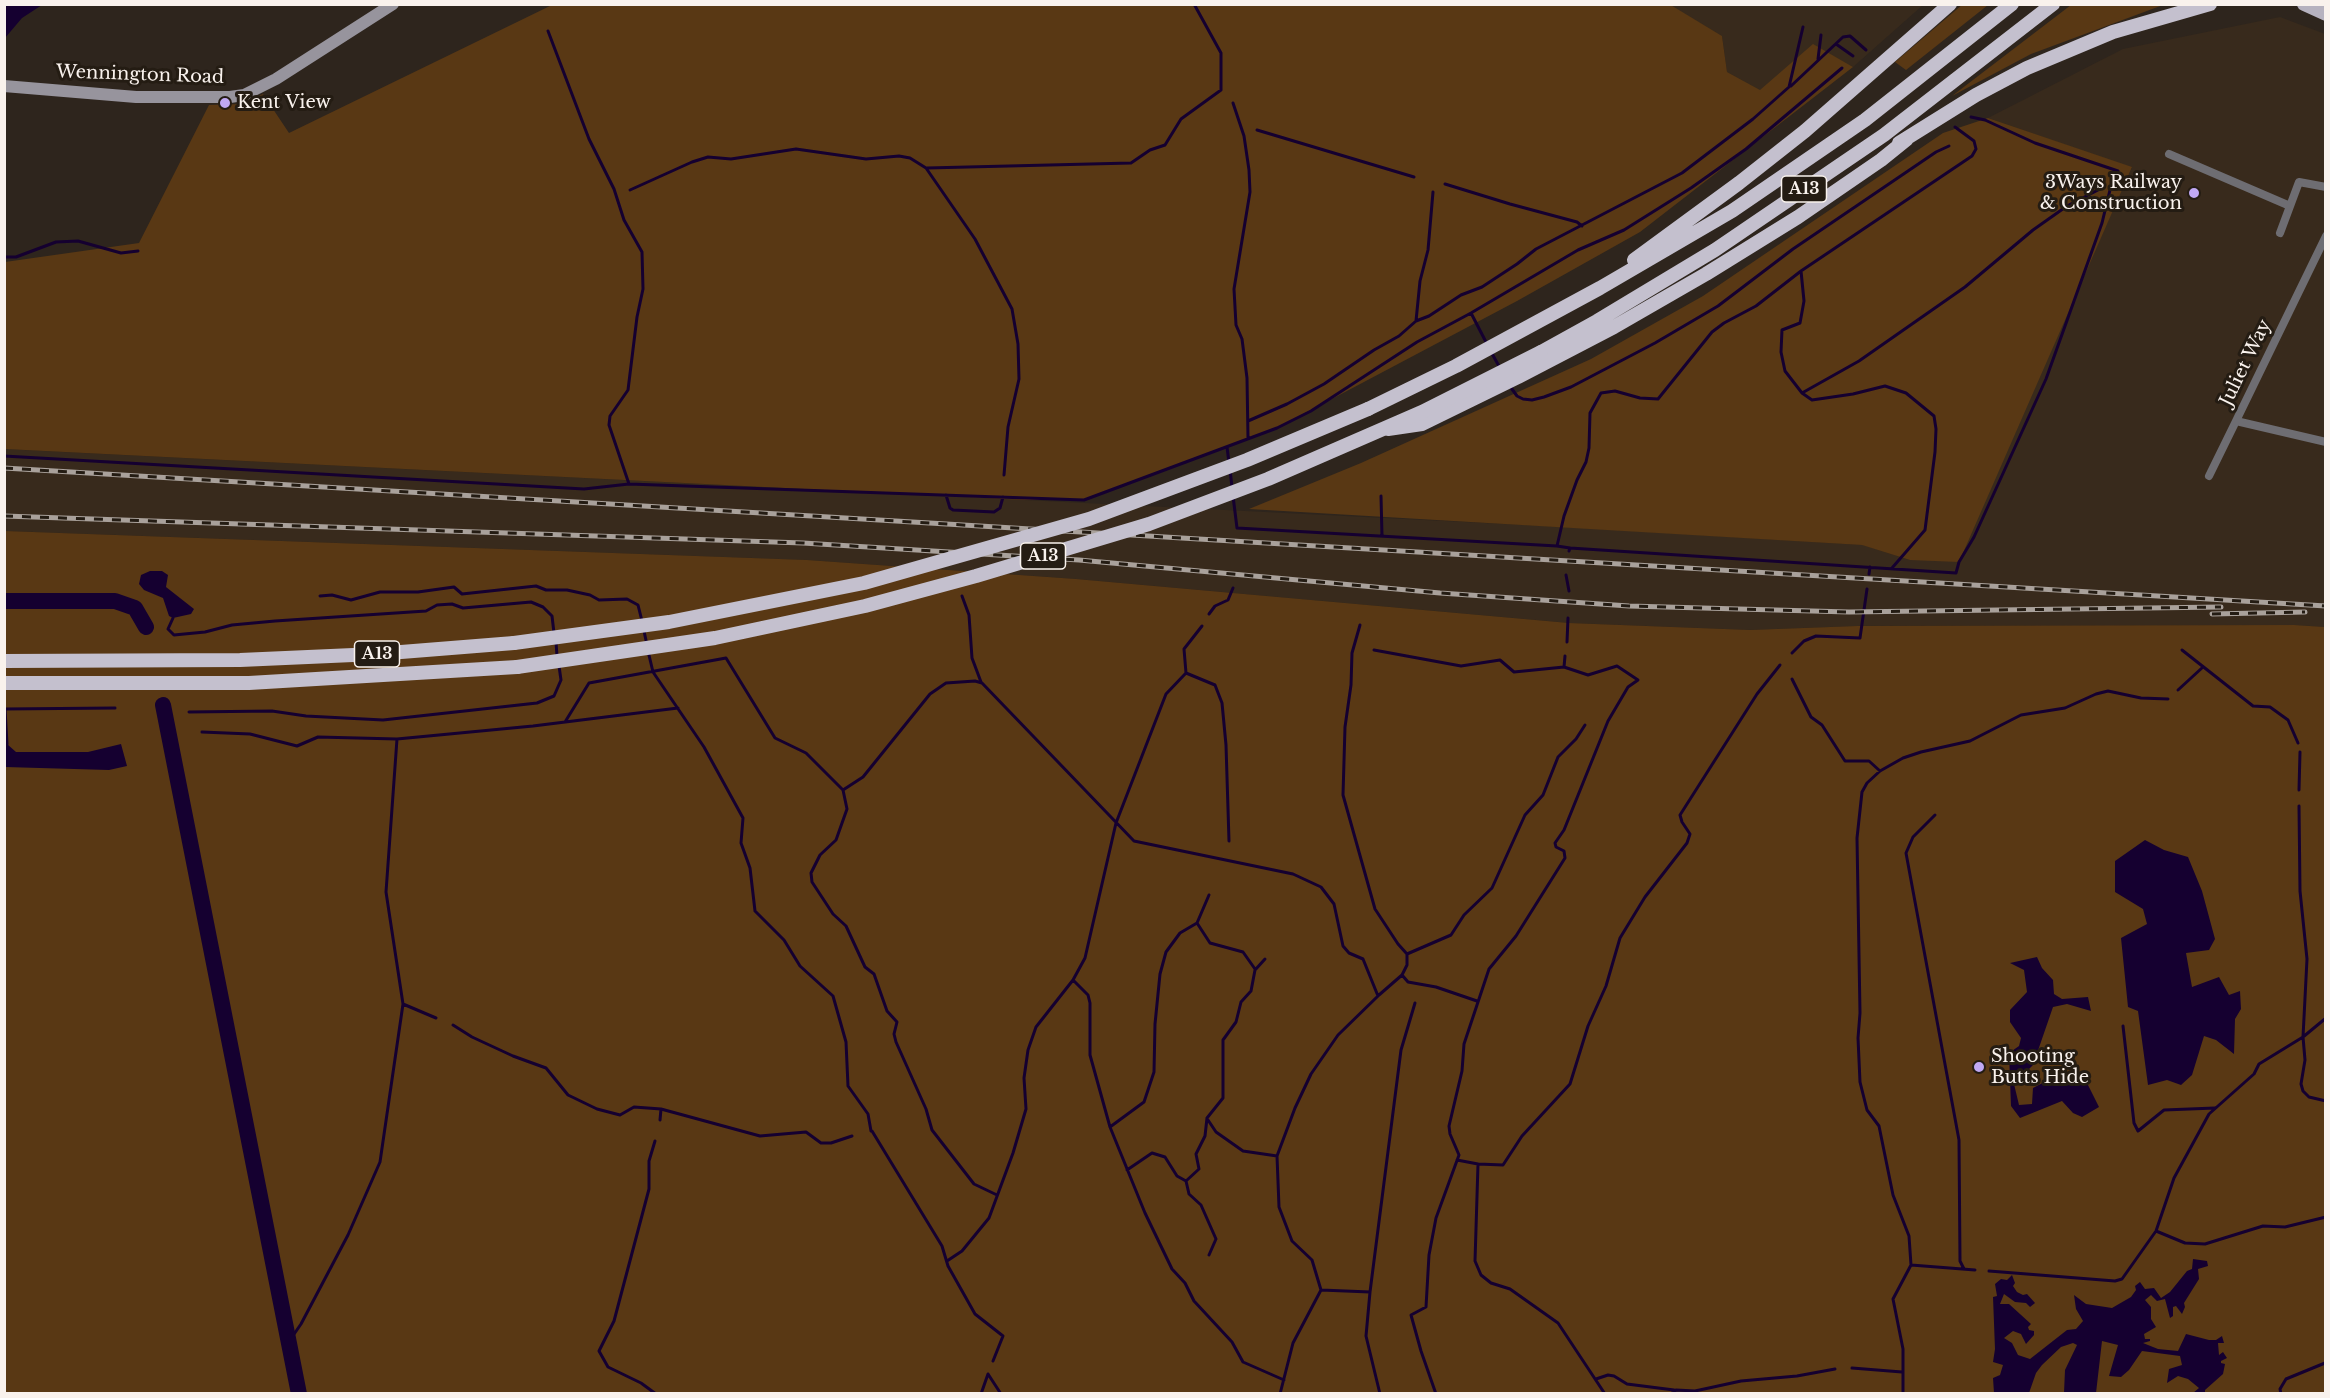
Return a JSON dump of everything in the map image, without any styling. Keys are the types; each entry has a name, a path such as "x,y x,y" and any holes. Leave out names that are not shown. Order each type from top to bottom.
{"highway":[{"path":"1600,288 1655,243 1739,183 1805,131 1950,4"},
{"name":"A13","path":"4,661 240,660 376,654 514,643 669,622 864,583 1089,519 1247,460 1368,409 1600,288 1732,211 1865,120 2012,4"},
{"name":"A13","path":"4,683 249,683 517,667 715,638 865,606 976,576 1149,524 1268,479 1543,357 1597,321 1715,250 1884,135 2053,4"},
{"path":"1715,250 1811,198 1976,94 2027,68 2080,44 2157,18 2210,4"},
{"path":"1543,357 1614,327 1706,274 1798,217 1881,160 1907,139"}],"main road":[{"name":"Wennington Road","path":"4,86 136,97 197,98 244,95 276,79 393,4"},
{"path":"2304,4 2325,14"}],"street":[{"path":"2169,154 2290,206"},
{"path":"2280,233 2299,182 2325,187"},
{"name":"Juliet Way","path":"2325,236 2236,421 2325,442"},
{"path":"2209,476 2236,421"}],"shaded area":[{"path":"5,4 42,5 22,18 5,38"},
{"path":"1669,4 1722,36 1727,72 1760,90 1813,44 1853,67 1640,232 1517,301 1277,428 1084,500 1024,500 5,449 5,262 139,243 209,105 242,104 263,94 289,133 552,5"},
{"path":"1963,4 1988,5 1906,70 1895,62"},
{"path":"1669,5 1923,5 1853,67 1813,45 1761,91 1727,72 1722,36"},
{"path":"2071,5 2163,5 2031,54 1952,96"},
{"path":"2280,17 2325,34 2325,627 2294,625 1857,626 1750,630 1569,623 1076,579 807,560 5,531 4,449 1585,528 1863,545 1910,560 2132,168 1988,118 2123,49"},
{"path":"1988,118 2132,167 1959,562 1910,560 1862,545 1249,509 1361,463 1591,359 1703,296 1943,133"},
{"path":"5,531 807,560 1076,579 1569,623 1750,630 1857,626 2294,625 2325,627 2325,1393 5,1394"},
{"path":"150,571 162,571 168,575 166,587 194,609 191,614 173,618 169,616 163,598 144,590 139,584 141,575"},
{"path":"7,744 16,752 88,752 121,744 127,766 109,770 5,767"},
{"path":"2145,840 2164,850 2188,857 2202,891 2215,939 2209,950 2186,953 2192,987 2219,977 2229,995 2240,991 2241,1009 2235,1019 2234,1054 2216,1040 2204,1036 2192,1075 2181,1085 2167,1080 2148,1085 2138,1011 2128,1007 2121,938 2147,924 2143,909 2115,892 2115,861"},
{"path":"2037,957 2042,968 2053,980 2054,994 2062,999 2088,997 2091,1011 2067,1004 2053,1007 2033,1065 2014,1084 2019,1105 2032,1104 2033,1088 2052,1078 2065,1081 2086,1081 2099,1107 2082,1117 2073,1113 2062,1101 2020,1118 2011,1106 2009,1053 2019,1046 2021,1038 2010,1022 2010,1010 2027,992 2024,970 2010,963"},
{"path":"2193,1259 2207,1261 2208,1266 2198,1269 2199,1279 2184,1303 2182,1314 2176,1306 2173,1307 2173,1316 2170,1318 2165,1299 2157,1301 2151,1295 2145,1300 2151,1307 2151,1319 2156,1327 2144,1334 2145,1339 2150,1339 2150,1341 2143,1343 2158,1349 2178,1351 2186,1334 2209,1340 2216,1340 2222,1336 2224,1343 2218,1343 2219,1355 2223,1352 2227,1358 2221,1361 2225,1364 2223,1374 2205,1390 2205,1393 2193,1393 2199,1388 2188,1379 2178,1376 2167,1383 2169,1369 2182,1365 2180,1356 2142,1351 2129,1370 2121,1377 2109,1376 2118,1345 2102,1341 2096,1393 2064,1393 2065,1370 2077,1345 2073,1343 2061,1347 2042,1365 2036,1373 2029,1393 1994,1393 1993,1378 2000,1375 2003,1365 1993,1362 1995,1349 1993,1297 1997,1296 1995,1284 2001,1279 2007,1280 2012,1275 2015,1283 2013,1286 2017,1292 2027,1294 2035,1303 2030,1307 2026,1303 2015,1302 2004,1294 2000,1304 2009,1304 2031,1324 2028,1327 2029,1330 2034,1331 2034,1335 2026,1344 2021,1334 2013,1331 2004,1338 2012,1343 2018,1355 2030,1359 2067,1330 2076,1329 2083,1321 2076,1309 2074,1295 2086,1304 2112,1308 2131,1297 2136,1290 2135,1286 2140,1282 2145,1289 2154,1288 2161,1298 2170,1292 2187,1271 2192,1269"}],"waterway":[{"path":"927,168 1131,163 1150,150 1165,145 1181,119 1221,90 1221,53 1194,4"},
{"path":"1248,421 1324,384 1399,336 1416,321 1429,316 1461,295 1482,287 1536,249 1682,173 1753,119 1789,87 1803,27"},
{"path":"548,31 589,139 614,189 624,220 642,252 643,289 637,317 628,390 610,416 609,425 629,484"},
{"path":"1818,59 1821,35"},
{"path":"1791,86 1843,37 1850,36 1866,50"},
{"path":"1836,44 1853,56"},
{"path":"4,456 584,489 629,484 1084,500 1277,428 1311,411 1417,342 1578,250 1624,230 1691,188 1746,149 1842,68"},
{"path":"1233,103 1244,136 1250,192 1234,289 1236,325 1242,339 1247,378 1248,438"},
{"path":"1570,548 1956,573 1959,562 1974,537 2046,379 2102,223 2110,190 2118,171 2035,143 1985,120 1971,117"},
{"path":"1569,551 1570,548 1557,546 1564,516 1586,462 1589,448 1590,413 1601,393 1615,391 1640,398 1658,399 1712,332 1756,306 1801,271 1972,156 1976,149 1974,141 1955,127"},
{"path":"1257,130 1414,177"},
{"path":"1509,385 1517,396 1523,399 1532,400 1544,397 1571,387 1655,343 1718,306 1793,249 1936,152 1949,146"},
{"path":"630,190 708,157 731,159 796,149 866,159 899,156 910,158 926,168 975,239 1012,309 1018,344 1019,379 1008,427 1004,475"},
{"path":"1445,184 1577,222 1582,226"},
{"path":"1802,393 1859,361 1965,287 2033,230 2067,206 2098,190"},
{"path":"1416,321 1420,281 1428,250 1433,192"},
{"path":"4,257 16,257 56,242 78,241 121,253 138,251"},
{"path":"1801,271 1804,301 1800,323 1782,330 1781,352 1785,371 1802,393 1812,400 1853,394 1885,386 1906,393 1934,416 1935,452 1925,530 1892,568"},
{"path":"1471,313 1487,344"},
{"path":"1490,350 1500,368"},
{"path":"1227,447 1229,463"},
{"path":"1230,470 1232,487"},
{"path":"946,495 950,508 953,510 994,512 1000,508 1003,497"},
{"path":"1233,496 1237,528 1557,546"},
{"path":"1381,496 1382,536"},
{"path":"1869,574 1870,567"},
{"path":"1566,575 1569,591"},
{"path":"320,596 332,595 351,600 380,592 418,592 454,587 462,594 536,586 546,590 567,590 590,595 599,600 627,599 638,605 642,621"},
{"path":"1209,614 1215,606 1228,600 1233,588"},
{"path":"1792,653 1804,641 1816,636 1860,638 1867,589"},
{"path":"962,596 969,615 972,658 981,682"},
{"path":"4,601 115,601 135,608 146,627"},
{"path":"173,618 168,629 174,635 205,632 232,625 426,611 437,605 452,604 463,608 531,602 543,607 552,616 554,633"},
{"path":"1567,642 1568,618"},
{"path":"1360,625 1352,653 1351,685 1345,727 1343,795 1375,909 1407,954 1407,965 1402,975 1379,995"},
{"path":"947,1261 962,1251 989,1218 1013,1153 1026,1109 1024,1078 1028,1050 1036,1027 1073,980 1085,958 1116,823 1166,694 1186,673 1184,649 1202,626"},
{"path":"644,631 647,645"},
{"path":"556,642 557,656"},
{"path":"1374,650 1461,666 1500,660 1514,672 1564,667 1588,675 1617,666 1638,680 1628,687 1608,721 1564,830 1555,843 1556,847 1564,851 1565,858 1516,936 1489,969 1464,1044 1462,1071 1449,1126 1459,1155 1436,1218 1429,1255 1426,1307 1411,1315 1436,1394"},
{"path":"2182,650 2253,706 2270,707 2288,720 2298,743"},
{"path":"648,651 653,672 704,747 743,818 741,843 750,868 755,911 784,940 800,966 833,996 846,1042 848,1086 868,1114 871,1131"},
{"path":"1564,667 1565,656"},
{"path":"565,722 589,683 726,658 775,738 806,753 843,790 847,809 836,840 820,855 811,873 812,882 833,914 846,926 865,967 874,974 887,1011 897,1022 894,1034 896,1042 926,1109 932,1130 974,1184 997,1195"},
{"path":"1605,1394 1558,1323 1510,1289 1491,1283 1481,1275 1475,1261 1478,1164 1503,1165 1522,1136 1570,1084 1588,1026 1606,986 1620,938 1645,897 1687,843 1690,834 1680,815 1757,694 1780,665"},
{"path":"189,712 272,711 306,716 383,720 537,703 554,696 561,680 559,666"},
{"path":"2178,690 2203,667"},
{"path":"1186,673 1215,685 1222,703 1226,745 1229,841"},
{"path":"1792,679 1811,717 1822,725 1845,761 1869,761 1880,771"},
{"path":"843,790 863,777 930,694 946,683 975,681 982,683 1134,841 1293,874 1321,887 1334,904 1343,946 1349,953 1363,959 1378,996 1338,1035 1311,1074 1277,1156 1279,1207 1292,1241 1312,1260 1321,1290 1293,1343 1280,1394"},
{"path":"1903,1394 1903,1349 1893,1299 1911,1265 1909,1236 1893,1195 1879,1126 1867,1110 1860,1082 1857,838 1862,792 1867,783 1880,771 1903,758 1970,741 2021,715 2065,708 2108,691 2141,698 2168,699"},
{"path":"163,705 299,1394"},
{"path":"4,709 115,708"},
{"path":"202,732 250,734 297,746 318,737 397,739 533,726 678,708"},
{"path":"5,709 7,744"},
{"path":"1407,954 1451,935 1464,915 1492,888 1525,815 1543,795 1558,757 1576,739 1585,725"},
{"path":"290,1340 301,1324 348,1235 380,1162 403,1004 386,892 397,739"},
{"path":"2299,790 2300,752"},
{"path":"2299,806 2300,891 2307,959 2303,1037 2305,1060 2301,1084 2303,1091 2309,1097 2326,1101"},
{"path":"1935,815 1913,837 1906,853 1959,1140 1960,1261 1964,1269"},
{"path":"1110,1127 1144,1102 1154,1072 1155,1024 1160,974 1166,952 1180,933 1197,923 1209,895"},
{"path":"1197,923 1210,943 1243,952 1255,969"},
{"path":"1127,1170 1152,1153 1165,1157 1177,1176 1186,1181 1199,1169 1196,1154 1205,1136 1207,1118 1223,1098 1223,1040 1236,1022 1241,1002 1251,991 1255,970 1265,959"},
{"path":"1402,975 1408,982 1436,987 1477,1001"},
{"path":"1073,980 1088,995 1090,1055 1110,1127 1145,1213 1172,1269 1185,1283 1194,1301 1232,1342 1243,1362 1284,1380"},
{"path":"1380,1394 1366,1336 1401,1050 1415,1003"},
{"path":"403,1004 436,1018"},
{"path":"1989,1271 2115,1281 2122,1279 2156,1231 2174,1178 2209,1114 2254,1074 2259,1064 2303,1037 2326,1018"},
{"path":"453,1025 472,1037 513,1056 546,1068 568,1095 597,1109 620,1115 634,1107 661,1109 760,1136 806,1132 821,1143 831,1143 852,1136"},
{"path":"2123,1026 2134,1123 2138,1131 2164,1110 2215,1108"},
{"path":"660,1120 661,1109"},
{"path":"1208,1120 1216,1132 1243,1151 1277,1156"},
{"path":"872,1131 942,1246 948,1266 975,1314 1003,1336 993,1361"},
{"path":"655,1141 649,1161 649,1189 614,1321 599,1351 608,1367 641,1383 656,1394"},
{"path":"1457,1160 1478,1164"},
{"path":"1186,1181 1189,1194 1201,1205 1216,1239 1209,1255"},
{"path":"2156,1231 2185,1243 2205,1244 2263,1226 2285,1227 2326,1217"},
{"path":"1911,1265 1975,1270"},
{"path":"1321,1290 1370,1292"},
{"path":"2281,1394 2280,1389 2286,1379 2326,1361"},
{"path":"1852,1368 1902,1372"},
{"path":"1671,1394 1676,1390 1695,1391 1741,1381 1797,1376 1835,1369"},
{"path":"988,1374 1001,1394"},
{"path":"981,1394 988,1374"},
{"path":"1596,1379 1608,1375 1627,1384 1674,1390"}],"railway":[{"path":"4,468 2326,606"},
{"path":"4,516 803,543 1079,560 1440,593 1629,606 1849,612 2221,607"},
{"path":"2212,614 2305,612"}],"place":[{"name":"Kent View","path":"225,103"},
{"name":"3Ways Railway & Construction","path":"2194,193"},
{"name":"Shooting Butts Hide","path":"1979,1067"}]}
